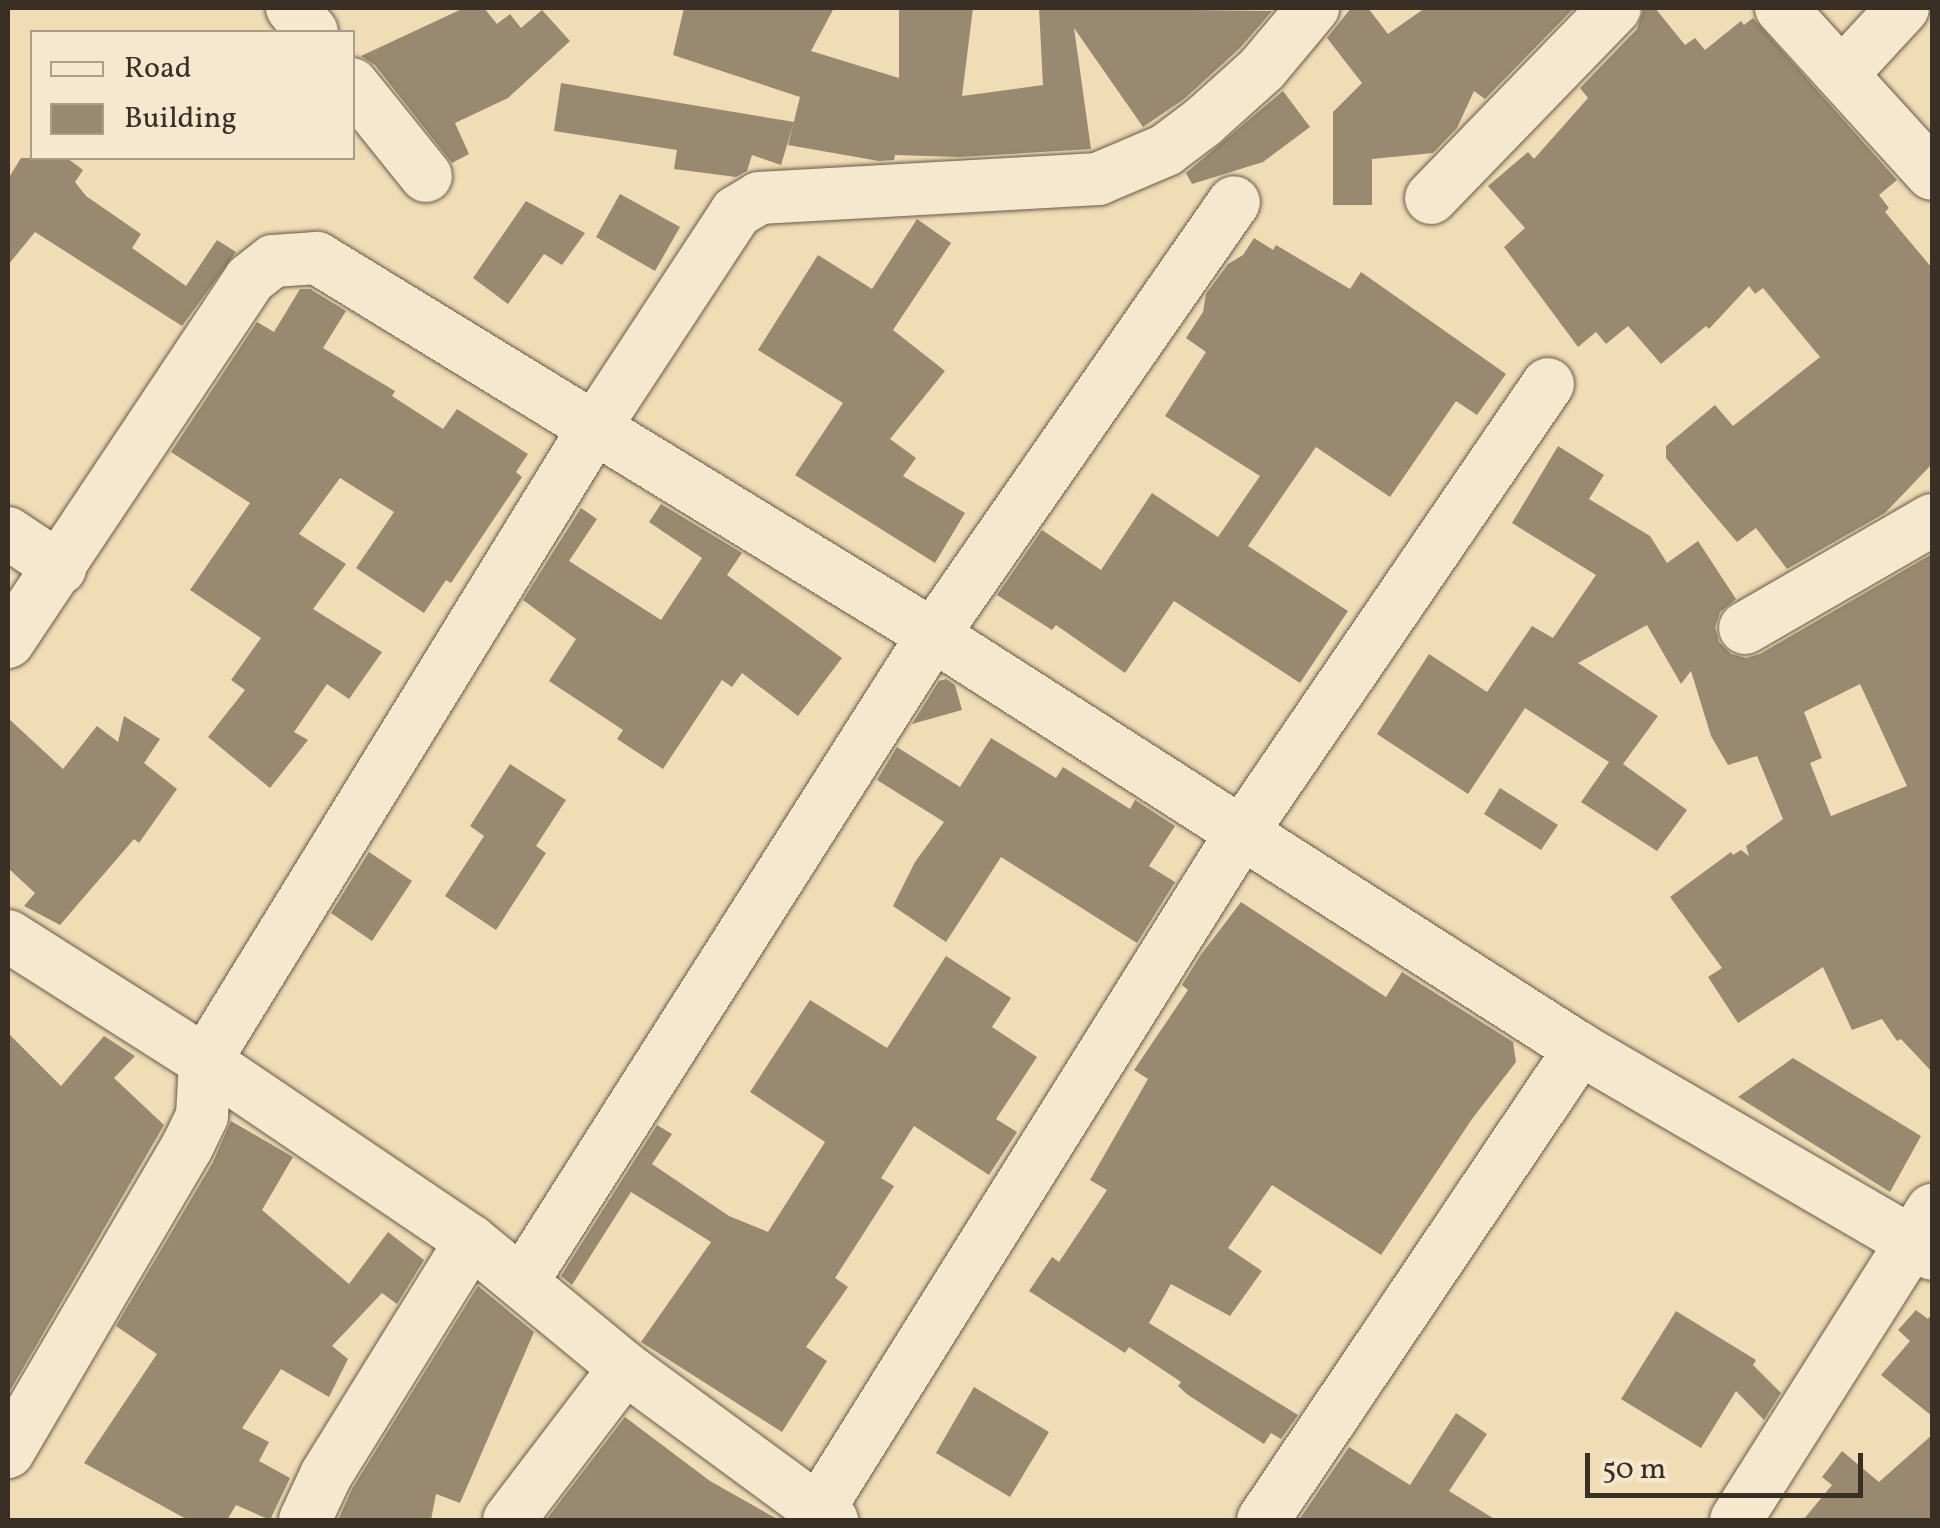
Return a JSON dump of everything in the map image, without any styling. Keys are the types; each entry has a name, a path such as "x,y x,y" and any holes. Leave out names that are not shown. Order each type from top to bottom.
{"street":[{"path":"292,8 310,30"},
{"path":"8,1452 187,1148 202,1116 205,1061 593,430 736,212 759,198 1098,179 1166,150 1203,122 1262,69 1313,8"},
{"path":"1432,198 1615,8"},
{"path":"1781,8 1844,72 1932,174"},
{"path":"1844,72 1903,8"},
{"path":"355,88 426,176"},
{"path":"522,1282 933,635 1234,202"},
{"path":"8,642 250,279 274,261 316,258 933,635 1240,836 1580,1049 1926,1234 1736,1520"},
{"path":"9,939 205,1061 471,1241 625,1368 821,1517 1240,836 1548,384"},
{"path":"1744,628 1932,520"},
{"path":"8,533 60,568"},
{"path":"1263,1520 1580,1049"},
{"path":"305,1520 326,1476 471,1241"},
{"path":"509,1520 625,1368"}],"building":[{"path":"464,8 484,8 497,24 510,14 521,28 542,10 570,41 508,98 455,123 469,154 452,163 375,65 361,56"},
{"path":"684,8 834,8 811,51 899,78 899,8 973,8 962,96 1043,85 1039,8 1272,11 1240,48 1184,99 1143,127 1074,28 1091,149 959,157 895,155 894,160 879,161 788,145 800,97 673,55"},
{"path":"1351,8 1368,8 1388,34 1425,8 1574,8 1485,99 1474,91 1457,128 1433,153 1372,159 1372,205 1333,205 1333,112 1362,83 1327,38"},
{"path":"1644,8 1655,8 1685,45 1695,38 1705,50 1741,21 1744,25 1753,18 1897,180 1879,195 1889,208 1885,212 1932,268 1932,464 1885,513 1787,569 1756,528 1737,542 1666,458 1666,446 1715,405 1733,426 1820,357 1763,288 1755,294 1749,286 1709,329 1706,326 1661,364 1628,326 1606,344 1596,332 1578,347 1504,247 1525,228 1488,186 1528,152 1534,159 1588,98 1580,88 1637,29"},
{"path":"561,83 794,122 781,165 752,155 747,171 736,177 674,169 677,150 554,131"},
{"path":"1283,91 1310,127 1263,162 1192,184 1186,173"},
{"path":"21,158 70,160 83,170 75,182 86,196 141,234 132,248 186,286 217,240 236,252 182,326 35,232 8,265 8,179"},
{"path":"620,194 680,227 655,271 596,237"},
{"path":"526,201 585,233 562,265 544,254 508,304 473,278"},
{"path":"917,219 951,243 893,330 945,371 890,439 916,458 903,476 965,513 935,563 795,475 843,403 758,350 818,255 872,289"},
{"path":"1254,238 1273,250 1276,245 1350,289 1361,272 1506,374 1477,415 1456,401 1390,497 1316,447 1248,546 1348,611 1300,683 1174,601 1125,673 1056,625 1052,630 997,595 1042,530 1101,570 1152,493 1218,537 1260,476 1165,416 1206,352 1186,338 1203,312 1206,294"},
{"path":"300,289 310,289 346,311 323,348 395,391 392,396 443,429 457,409 528,454 516,472 522,477 451,583 446,580 424,613 356,568 394,512 340,478 299,534 346,564 313,609 382,652 349,699 327,684 294,732 308,740 270,788 208,737 245,690 231,680 261,638 190,590 250,503 171,452 257,322 274,332"},
{"path":"1558,446 1604,475 1589,499 1650,536 1667,563 1698,541 1736,599 1720,612 1715,627 1719,642 1731,654 1746,658 1760,654 1932,554 1932,1072 1901,1039 1897,1041 1882,1019 1852,1030 1823,967 1738,1023 1708,977 1722,968 1670,897 1731,852 1733,855 1741,850 1749,856 1746,846 1783,819 1757,756 1728,765 1711,736 1691,671 1681,684 1647,625 1578,663 1658,716 1623,764 1687,810 1657,851 1581,802 1609,762 1525,708 1468,794 1377,734 1429,654 1487,692 1532,626 1553,638 1596,575 1512,523","holes":["1860,684 1907,786 1831,816 1810,763 1822,758 1804,712"]},
{"path":"661,504 742,553 727,575 842,658 798,716 742,673 732,687 722,680 663,769 617,739 623,730 549,681 576,639 523,600 581,508 597,519 569,561 661,620 702,558 649,522"},
{"path":"946,679 955,685 962,710 912,724 939,681"},
{"path":"124,716 160,739 144,763 177,789 139,843 134,839 60,925 24,906 35,893 8,868 8,718 63,769 97,726 118,742"},
{"path":"991,738 1056,778 1063,767 1130,809 1135,800 1175,826 1149,866 1175,882 1137,943 1001,857 946,942 893,906 915,862 944,822 877,780 897,747 960,787"},
{"path":"510,764 566,800 536,846 546,853 496,930 445,896 484,836 470,826"},
{"path":"1500,788 1558,825 1541,850 1484,814"},
{"path":"369,852 412,881 372,941 331,913"},
{"path":"1241,902 1386,997 1402,972 1513,1042 1516,1062 1472,1119 1381,1255 1272,1185 1228,1248 1262,1271 1230,1316 1171,1284 1149,1323 1298,1415 1281,1439 1271,1433 1264,1444 1188,1395 1178,1386 1181,1382 1129,1347 1125,1353 1029,1291 1052,1257 1059,1262 1107,1190 1090,1180 1148,1079 1134,1070 1188,990 1182,985 1200,956"},
{"path":"946,956 1011,998 992,1027 1037,1057 996,1119 1017,1132 989,1175 914,1126 881,1178 894,1186 835,1278 848,1287 806,1347 827,1361 782,1432 641,1342 711,1242 631,1192 572,1285 561,1276 657,1125 672,1134 652,1164 729,1216 768,1232 825,1142 750,1092 810,1000 887,1048"},
{"path":"8,1033 61,1086 104,1036 135,1056 114,1078 164,1125 8,1394"},
{"path":"1793,1058 1921,1136 1890,1192 1738,1097"},
{"path":"231,1121 293,1157 262,1210 349,1284 388,1232 424,1260 397,1304 382,1293 332,1346 348,1359 329,1397 281,1369 242,1428 269,1442 259,1461 290,1478 270,1520 236,1505 227,1520 188,1520 84,1463 157,1354 116,1326 213,1162"},
{"path":"478,1286 534,1332 460,1503 436,1494 431,1520 338,1520 352,1489"},
{"path":"1916,1310 1928,1319 1932,1314 1932,1416 1881,1375 1910,1341 1898,1330"},
{"path":"1676,1311 1756,1360 1753,1365 1781,1393 1764,1420 1736,1391 1701,1448 1621,1399"},
{"path":"974,1387 1049,1432 1010,1497 936,1453"},
{"path":"1456,1413 1487,1434 1449,1491 1496,1520 1299,1520 1349,1447 1410,1485"},
{"path":"625,1417 710,1481 779,1520 546,1520"},
{"path":"1932,1435 1932,1520 1803,1520 1832,1485 1822,1477 1842,1451 1879,1482"}]}
